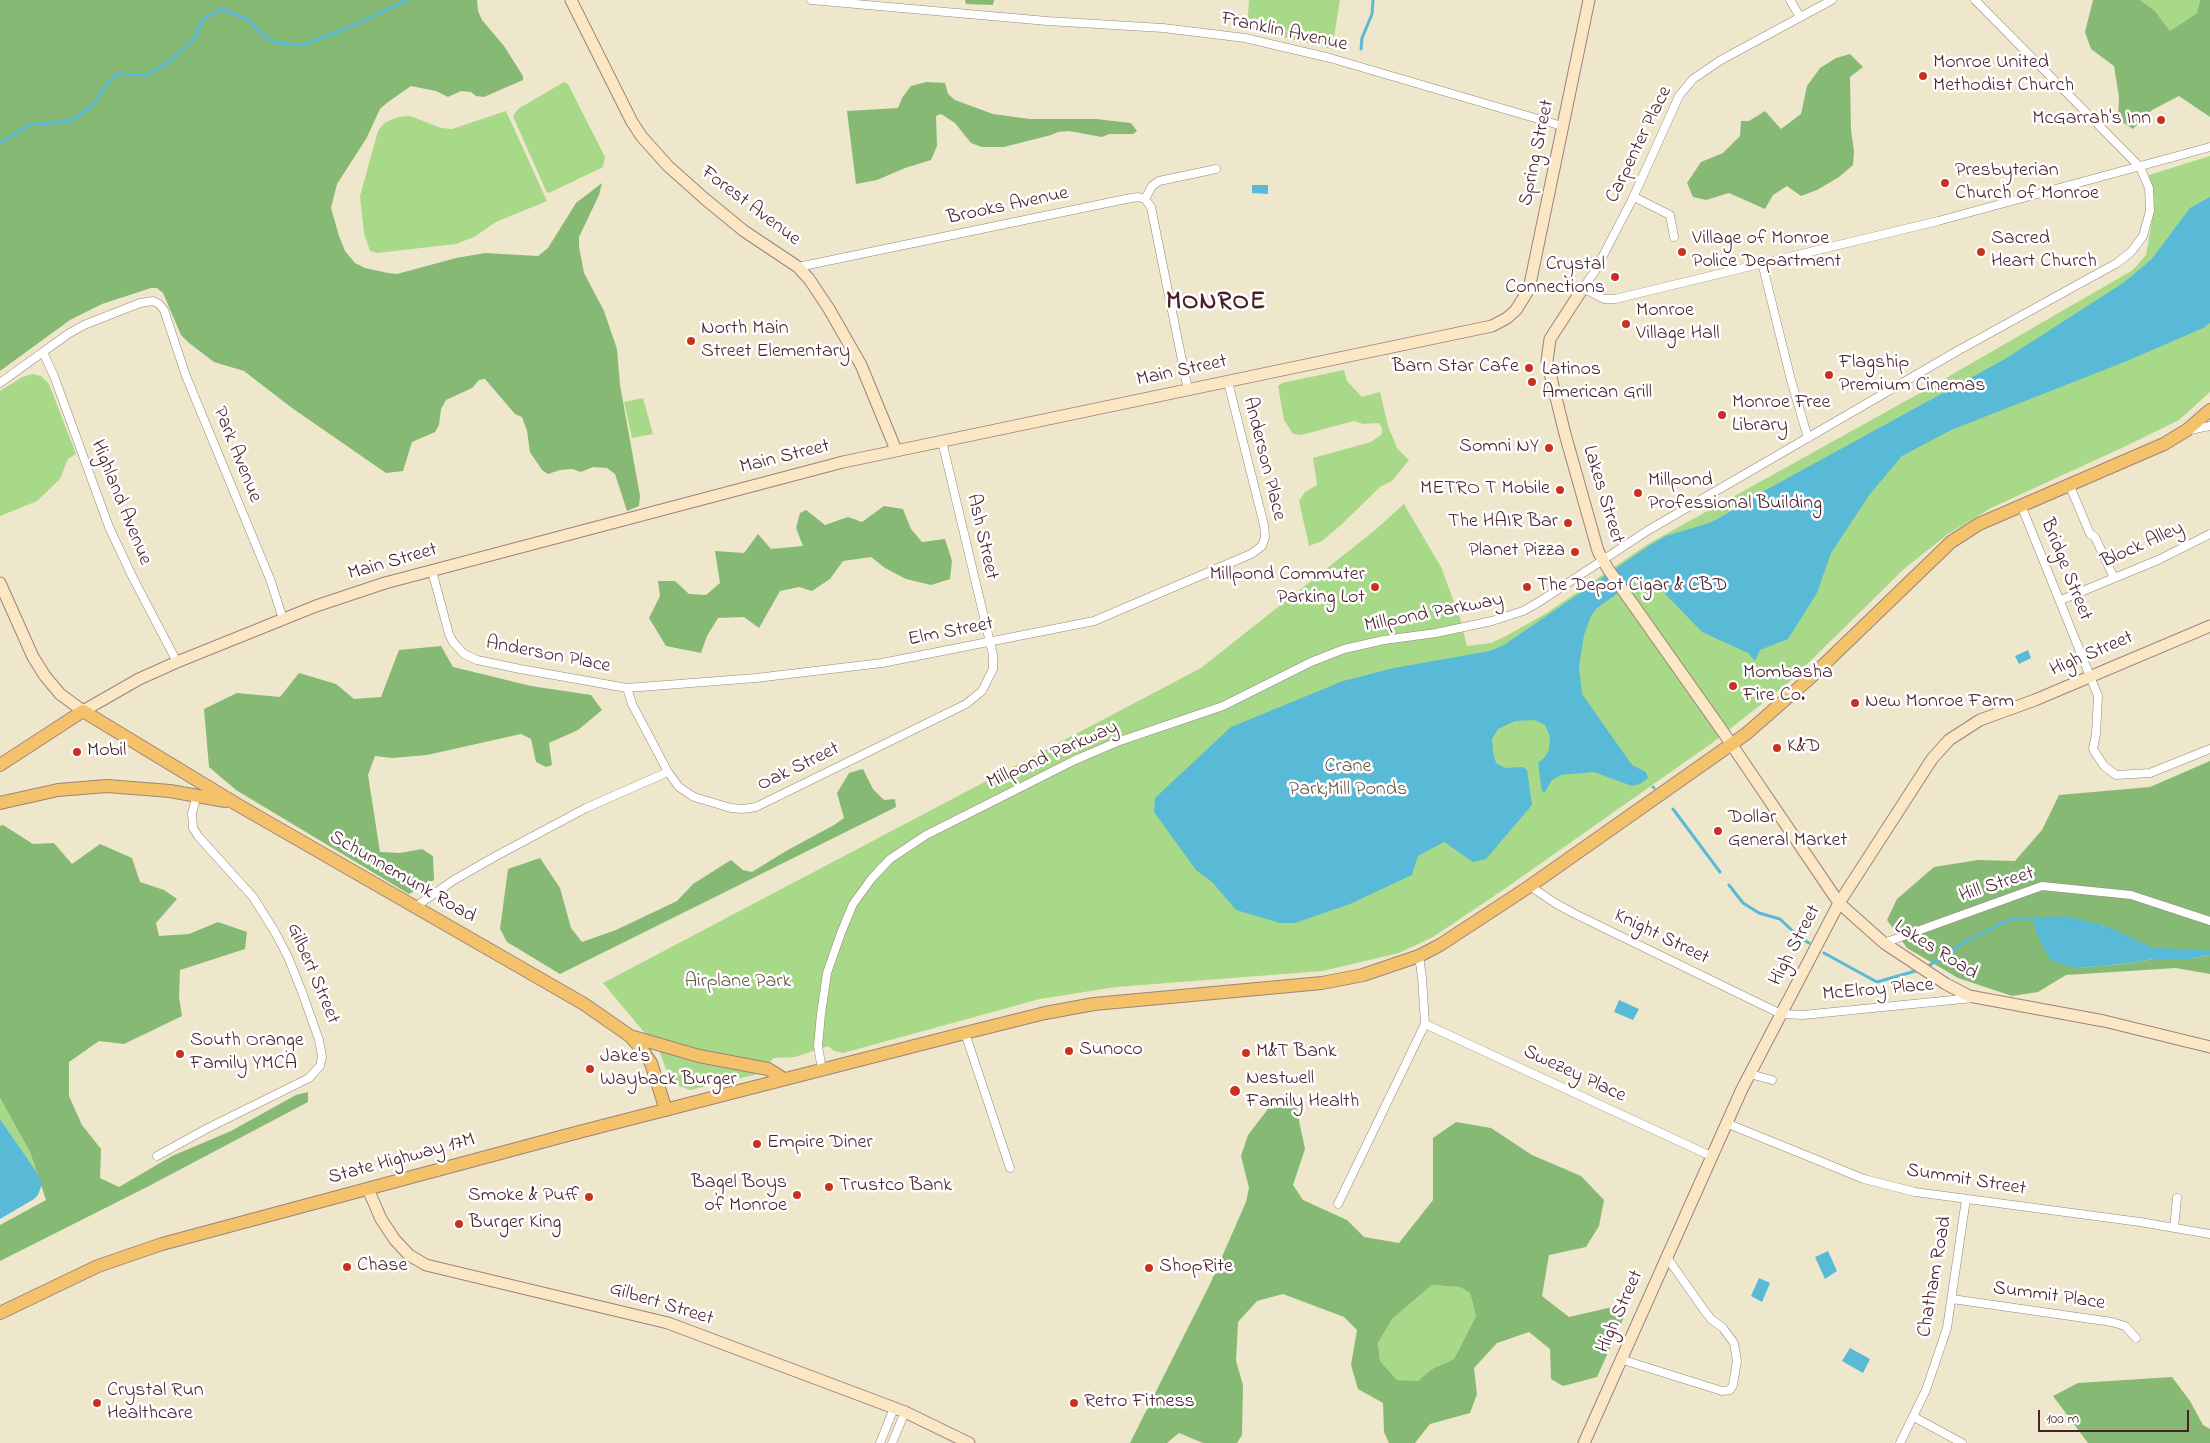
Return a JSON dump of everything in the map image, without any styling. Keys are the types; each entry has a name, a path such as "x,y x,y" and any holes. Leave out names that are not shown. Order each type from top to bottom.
{"main road":[{"name":"State Highway 17M","path":"0,1313 84,1272 133,1254 368,1189 965,1033 1045,1013 1094,1004 1322,983 1363,975 1419,956 1440,945 1530,886 1731,745 1788,699 1951,542 1979,524 2164,444 2188,430 2210,410"},
{"path":"0,765 83,711"},
{"name":"Schunnemunk Road","path":"83,711 238,805 584,1004 630,1036 651,1063 666,1110"},
{"path":"0,803 44,792 103,786 145,788 197,795 238,805"},
{"path":"630,1036 700,1056 768,1070 784,1079"}],"street":[{"name":"Forest Avenue","path":"571,0 632,122 642,137 668,166 705,199 744,231 798,266 809,279 829,309 861,365 896,450"},
{"name":"Franklin Avenue","path":"811,0 1047,21 1163,28 1245,38 1330,58 1562,126"},
{"name":"Spring Street","path":"1516,310 1529,289 1589,0"},
{"path":"1790,0 1800,17"},
{"name":"Carpenter Place","path":"1583,288 1595,271 1634,197 1679,96 1693,79 1720,60 1832,0"},
{"path":"1975,0 2140,166"},
{"path":"1583,288 1604,299 1615,299 1929,223 2210,147"},
{"name":"Millpond Parkway","path":"822,1070 818,1046 827,973 840,933 854,904 872,878 890,859 926,835 1074,760 1117,742 1223,706 1311,662 1344,649 1462,627 1522,611 1646,531 1959,350 2117,263 2131,252 2143,236 2150,211 2149,188 2140,166"},
{"path":"1188,390 1151,206 1145,199 1152,186 1159,181 1216,169"},
{"name":"Brooks Avenue","path":"798,266 1126,199 1138,197 1145,199"},
{"path":"1634,197 1670,215 1674,237"},
{"path":"1762,263 1791,380 1808,438"},
{"name":"Lakes Street","path":"1583,288 1550,338 1547,361 1593,538 1609,571 1731,745"},
{"name":"Park Avenue","path":"43,352 68,334 108,314 140,303 153,301 159,304 164,310 186,376 270,579 282,619"},
{"name":"Main Street","path":"83,711 138,679 177,662 282,619 385,583 555,540 704,498 896,450 1492,326 1507,318 1516,310"},
{"path":"0,383 43,352"},
{"name":"Highland Avenue","path":"43,352 54,376 109,527 133,578 177,662"},
{"name":"Anderson Place","path":"1228,382 1265,530 1263,543"},
{"path":"2188,430 2210,426"},
{"name":"Ash Street","path":"942,440 990,642"},
{"path":"2069,484 2090,534 2095,537 2114,578"},
{"name":"Bridge Street","path":"2021,505 2098,696 2096,734 2093,749 2104,766 2116,775 2150,773 2210,749"},
{"name":"Block Alley","path":"2060,600 2158,560 2210,534"},
{"name":"Elm Street","path":"627,688 823,672 882,663 1102,618 1252,554 1260,549 1263,543"},
{"name":"Anderson Place","path":"432,571 449,634 453,642 464,654 477,660 627,688"},
{"path":"0,583 30,651 42,671 60,694 83,711"},
{"name":"High Street","path":"1584,1443 1710,1156 1750,1074 1839,903 1924,770 1950,740 1980,720 2210,626"},
{"name":"Oak Street","path":"627,688 632,704 668,772 679,787 694,798 731,808 756,807 966,704 982,692 993,669 990,642"},
{"name":"Lakes Road","path":"1731,745 1839,903 1884,943 1946,984 1969,996 2104,1021 2210,1047"},
{"path":"415,907 471,870 586,808 668,772"},
{"name":"Gilbert Street","path":"157,1156 208,1128 309,1078 320,1066 322,1057 319,1040 302,992 288,957 275,932 253,897 193,828 192,813 197,795"},
{"name":"Knight Street","path":"1530,886 1567,910 1781,1014"},
{"name":"Hill Street","path":"1884,943 2042,886 2131,895 2210,921"},
{"path":"1338,1204 1424,1024 1419,956"},
{"name":"McElroy Place","path":"1781,1014 1803,1015 1978,998"},
{"name":"Swezey Place","path":"1424,1024 1710,1156"},
{"path":"965,1033 1010,1168"},
{"path":"1750,1074 1772,1080"},
{"name":"Summit Street","path":"1726,1123 1864,1179 1915,1192 2210,1234"},
{"name":"Gilbert Street","path":"368,1189 381,1219 395,1240 409,1254 426,1265 668,1323 899,1410 969,1443"},
{"path":"2174,1228 2177,1198"},
{"name":"Chatham Road","path":"1900,1443 1926,1390 1947,1328 1966,1199"},
{"path":"1620,1359 1722,1391 1730,1390 1733,1385 1737,1362 1734,1343 1723,1328 1711,1320 1666,1256"},
{"name":"Summit Place","path":"1952,1299 2112,1322 2126,1326 2136,1338"},
{"path":"880,1443 899,1410"},
{"path":"892,1443 899,1410"},
{"path":"1914,1417 1962,1443"}],"green space":[{"path":"0,0 477,0 478,11 482,20 504,46 523,76 523,80 484,97 476,96 471,92 461,91 448,97 436,91 411,86 388,102 380,109 366,139 337,184 331,208 339,236 345,251 355,263 365,268 397,274 456,258 485,253 538,256 548,248 576,203 602,183 599,195 579,237 579,247 584,273 604,311 617,349 620,385 640,496 639,506 627,511 615,474 607,468 593,467 581,472 572,469 560,470 548,474 542,470 530,452 527,431 522,417 515,414 485,379 479,380 472,388 446,400 441,409 439,425 435,432 412,442 403,471 386,473 292,408 244,371 214,362 189,343 181,335 163,293 157,288 151,288 102,304 70,320 0,371"},
{"path":"965,0 994,0 993,5 966,4"},
{"path":"1249,0 1340,0 1332,49 1247,28"},
{"path":"2093,0 2140,0 2155,11 2170,31 2197,13 2200,0 2210,0 2210,117 2179,96 2152,110 2133,129 2118,119 2119,97 2114,66 2091,49 2085,32"},
{"path":"2140,0 2200,0 2197,13 2170,31 2155,11"},
{"path":"1850,54 1863,67 1850,77 1853,165 1839,177 1817,190 1801,196 1787,186 1773,195 1765,209 1729,193 1706,200 1693,197 1687,183 1701,162 1723,153 1740,136 1741,121 1749,121 1765,111 1781,129 1801,114 1807,86 1820,68 1836,58"},
{"path":"564,82 568,84 605,157 603,167 549,193 546,191 513,116 518,109"},
{"path":"926,82 945,83 948,94 955,100 993,114 1030,119 1096,119 1131,123 1137,131 1133,134 1109,134 1102,137 1069,131 1058,132 1004,147 982,147 971,143 955,123 941,114 936,116 937,146 931,160 905,168 877,180 856,184 847,111 898,108 902,98 911,86"},
{"path":"506,111 547,201 496,222 474,237 456,244 377,253 370,251 364,233 360,196 378,131 384,123 398,117 410,116 441,128 452,129"},
{"name":"Crane Park;Mill Ponds","path":"2210,156 2210,392 2179,420 1993,507 1948,534 1904,569 1787,684 1712,743 1433,937 1399,953 1323,971 1116,987 1040,999 843,1053 834,1051 828,1046 795,1057 774,1058 754,1075 690,1090 671,1083 659,1050 603,983 1201,668 1374,531 1404,504 1441,567 1460,618 1467,646 1491,643 1506,636 1545,614 1648,544 1920,393 2133,270 2146,255 2152,221 2149,175"},
{"path":"1344,370 1347,381 1362,397 1380,392 1388,426 1397,448 1409,460 1392,481 1380,487 1341,525 1322,541 1309,546 1299,501 1305,492 1317,485 1313,458 1371,442 1382,434 1382,428 1379,423 1363,424 1354,421 1301,435 1293,434 1284,420 1278,386 1282,383"},
{"path":"33,374 41,376 49,384 76,454 68,459 60,479 37,501 0,516 0,391 22,377"},
{"path":"643,398 653,434 632,438 624,402"},
{"path":"884,506 903,509 911,529 922,542 945,539 952,561 950,579 931,585 906,579 885,568 871,557 843,561 830,579 812,591 799,587 780,591 759,628 744,617 718,618 707,636 701,653 666,646 649,618 660,596 658,581 675,581 689,594 706,595 720,583 715,551 744,553 758,534 771,549 803,546 796,528 800,513 806,510 825,525 848,517 862,522"},
{"path":"441,646 453,667 531,686 591,695 602,710 578,730 549,743 552,765 546,767 536,762 531,739 521,734 427,755 392,758 375,756 368,775 380,852 400,853 422,849 433,856 434,880 409,894 236,790 209,767 204,709 237,693 280,697 299,673 336,684 354,699 381,697 399,650"},
{"path":"2210,761 2210,952 2152,949 2110,928 2067,918 2033,919 2077,968 2154,959 2190,959 2210,955 2210,974 2176,968 2066,975 2038,992 2012,996 1958,978 1907,948 1887,920 1897,899 1934,867 1978,860 2015,861 2042,830 2059,795 2150,787"},
{"path":"863,769 873,789 884,800 895,799 896,807 560,974 507,942 500,929 508,869 540,858 560,888 571,928 582,942 616,930 677,901 693,884 731,860 743,870 752,872 834,825 844,818 837,793 849,773"},
{"path":"3,825 33,844 54,843 72,864 100,844 132,858 140,882 164,890 177,899 156,923 159,936 189,934 218,922 247,932 245,949 180,970 179,997 182,1016 124,1044 99,1041 69,1062 69,1096 82,1125 101,1149 100,1178 119,1187 172,1156 231,1131 296,1095 308,1092 308,1102 147,1187 0,1261 0,1225 46,1200 30,1152 0,1098 0,826"},
{"path":"0,1098 30,1152 36,1171 0,1119"},
{"path":"1296,1106 1305,1149 1293,1185 1303,1200 1347,1220 1364,1237 1399,1243 1433,1200 1433,1138 1456,1122 1491,1128 1532,1155 1581,1176 1604,1200 1599,1226 1586,1247 1549,1255 1542,1296 1569,1317 1617,1306 1625,1315 1597,1377 1563,1386 1551,1379 1550,1349 1529,1332 1497,1343 1474,1368 1477,1394 1470,1413 1430,1424 1415,1443 1389,1443 1384,1432 1383,1403 1358,1389 1351,1365 1357,1330 1344,1317 1283,1294 1257,1301 1238,1322 1236,1361 1243,1385 1242,1435 1237,1443 1203,1443 1179,1433 1167,1443 1130,1443 1210,1284 1246,1202 1249,1188 1241,1156 1248,1135 1268,1109","holes":["1432,1285 1460,1287 1470,1293 1476,1316 1454,1359 1432,1369 1418,1381 1397,1380 1380,1361 1378,1343 1392,1319"]},
{"path":"1432,1285 1460,1287 1470,1293 1476,1316 1454,1359 1432,1369 1418,1381 1397,1380 1380,1361 1378,1343 1392,1319"},
{"path":"2172,1377 2190,1401 2203,1425 2210,1429 2210,1443 2088,1443 2053,1396 2078,1383"}],"water":[{"path":"1252,185 1268,185 1268,194 1252,193"},
{"path":"2210,197 2210,323 2203,328 2127,361 1951,430 1902,456 1870,494 1831,553 1817,593 1788,639 1760,650 1755,661 1748,653 1702,632 1651,579 1637,579 1596,609 1591,616 1584,635 1579,667 1582,694 1632,765 1646,772 1648,778 1640,784 1632,786 1594,772 1561,775 1552,780 1545,792 1542,791 1538,763 1549,750 1550,736 1545,725 1534,720 1515,721 1498,729 1492,739 1493,752 1496,763 1505,768 1523,767 1527,770 1532,805 1486,859 1473,862 1444,842 1418,856 1412,875 1350,904 1295,923 1280,923 1236,910 1213,883 1196,870 1154,812 1155,798 1231,727 1343,681 1394,668 1490,651 1504,645 1650,545 1666,536 1709,523 1723,516 1764,491 2005,359 2123,283 2151,260 2190,208"},
{"path":"2028,650 2031,658 2019,664 2015,656"},
{"path":"2067,918 2110,928 2152,949 2210,952 2210,955 2190,959 2154,959 2077,968 2051,961 2037,935 2033,919"},
{"path":"1619,1000 1639,1009 1633,1020 1614,1012"},
{"path":"0,1119 36,1171 42,1184 38,1195 34,1199 0,1219"},
{"path":"1828,1251 1837,1271 1825,1279 1815,1257"},
{"path":"1759,1278 1770,1283 1762,1302 1751,1296"},
{"path":"1850,1348 1870,1359 1863,1373 1842,1361"}],"waterway":[{"path":"0,143 29,125 71,121 94,104 106,85 117,74 147,75 169,62 195,38 200,25 206,17 222,9 247,19 264,36 277,43 302,45 343,30 408,0"},
{"path":"1361,49 1362,38 1372,14 1373,0"},
{"path":"1673,809 1720,872"},
{"path":"1729,885 1743,903 1759,913 1780,919 1798,936 1809,943"},
{"path":"1927,967 1965,942 2011,919 2067,918 2100,926"},
{"path":"2106,927 2152,949 2210,952"},
{"path":"1824,953 1877,982 1919,970"}],"place":[{"name":"Monroe United Methodist Church","path":"1923,76"},
{"name":"McGarrah's Inn","path":"2161,120"},
{"name":"Presbyterian Church of Monroe","path":"1945,183"},
{"name":"Village of Monroe Police Department","path":"1682,252"},
{"name":"Sacred Heart Church","path":"1981,252"},
{"name":"Crystal Connections","path":"1615,277"},
{"name":"Monroe Village Hall","path":"1626,324"},
{"name":"North Main Street Elementary","path":"691,341"},
{"name":"Barn Star Cafe","path":"1529,368"},
{"name":"Flagship Premium Cinemas","path":"1829,375"},
{"name":"Latinos American Grill","path":"1532,382"},
{"name":"Monroe Free Library","path":"1722,415"},
{"name":"Somni NY","path":"1549,448"},
{"name":"METRO T Mobile","path":"1560,490"},
{"name":"Millpond Professional Building","path":"1638,493"},
{"name":"The HAIR Bar","path":"1568,523"},
{"name":"Planet Pizza","path":"1575,552"},
{"name":"Millpond Commuter Parking Lot","path":"1375,587"},
{"name":"The Depot Cigar & CBD","path":"1527,587"},
{"name":"Mombasha Fire Co.","path":"1733,686"},
{"name":"New Monroe Farm","path":"1855,703"},
{"name":"K&D","path":"1777,748"},
{"name":"Mobil","path":"77,752"},
{"name":"Dollar General Market","path":"1718,831"},
{"name":"Sunoco","path":"1069,1051"},
{"name":"M&T Bank","path":"1246,1053"},
{"name":"South Orange Family YMCA","path":"180,1054"},
{"name":"Jake's Wayback Burger","path":"590,1069"},
{"name":"Nestwell Family Health","path":"1235,1091"},
{"name":"Empire Diner","path":"757,1144"},
{"name":"Trustco Bank","path":"829,1187"},
{"name":"Bagel Boys of Monroe","path":"797,1195"},
{"name":"Smoke & Puff","path":"589,1197"},
{"name":"Burger King","path":"459,1224"},
{"name":"Chase","path":"347,1267"},
{"name":"ShopRite","path":"1149,1268"},
{"name":"Crystal Run Healthcare","path":"97,1403"},
{"name":"Retro Fitness","path":"1074,1403"}],"district":[{"name":"MONROE","path":"1216,304"}],"park label":[{"name":"Airplane Park","path":"738,983"}]}
